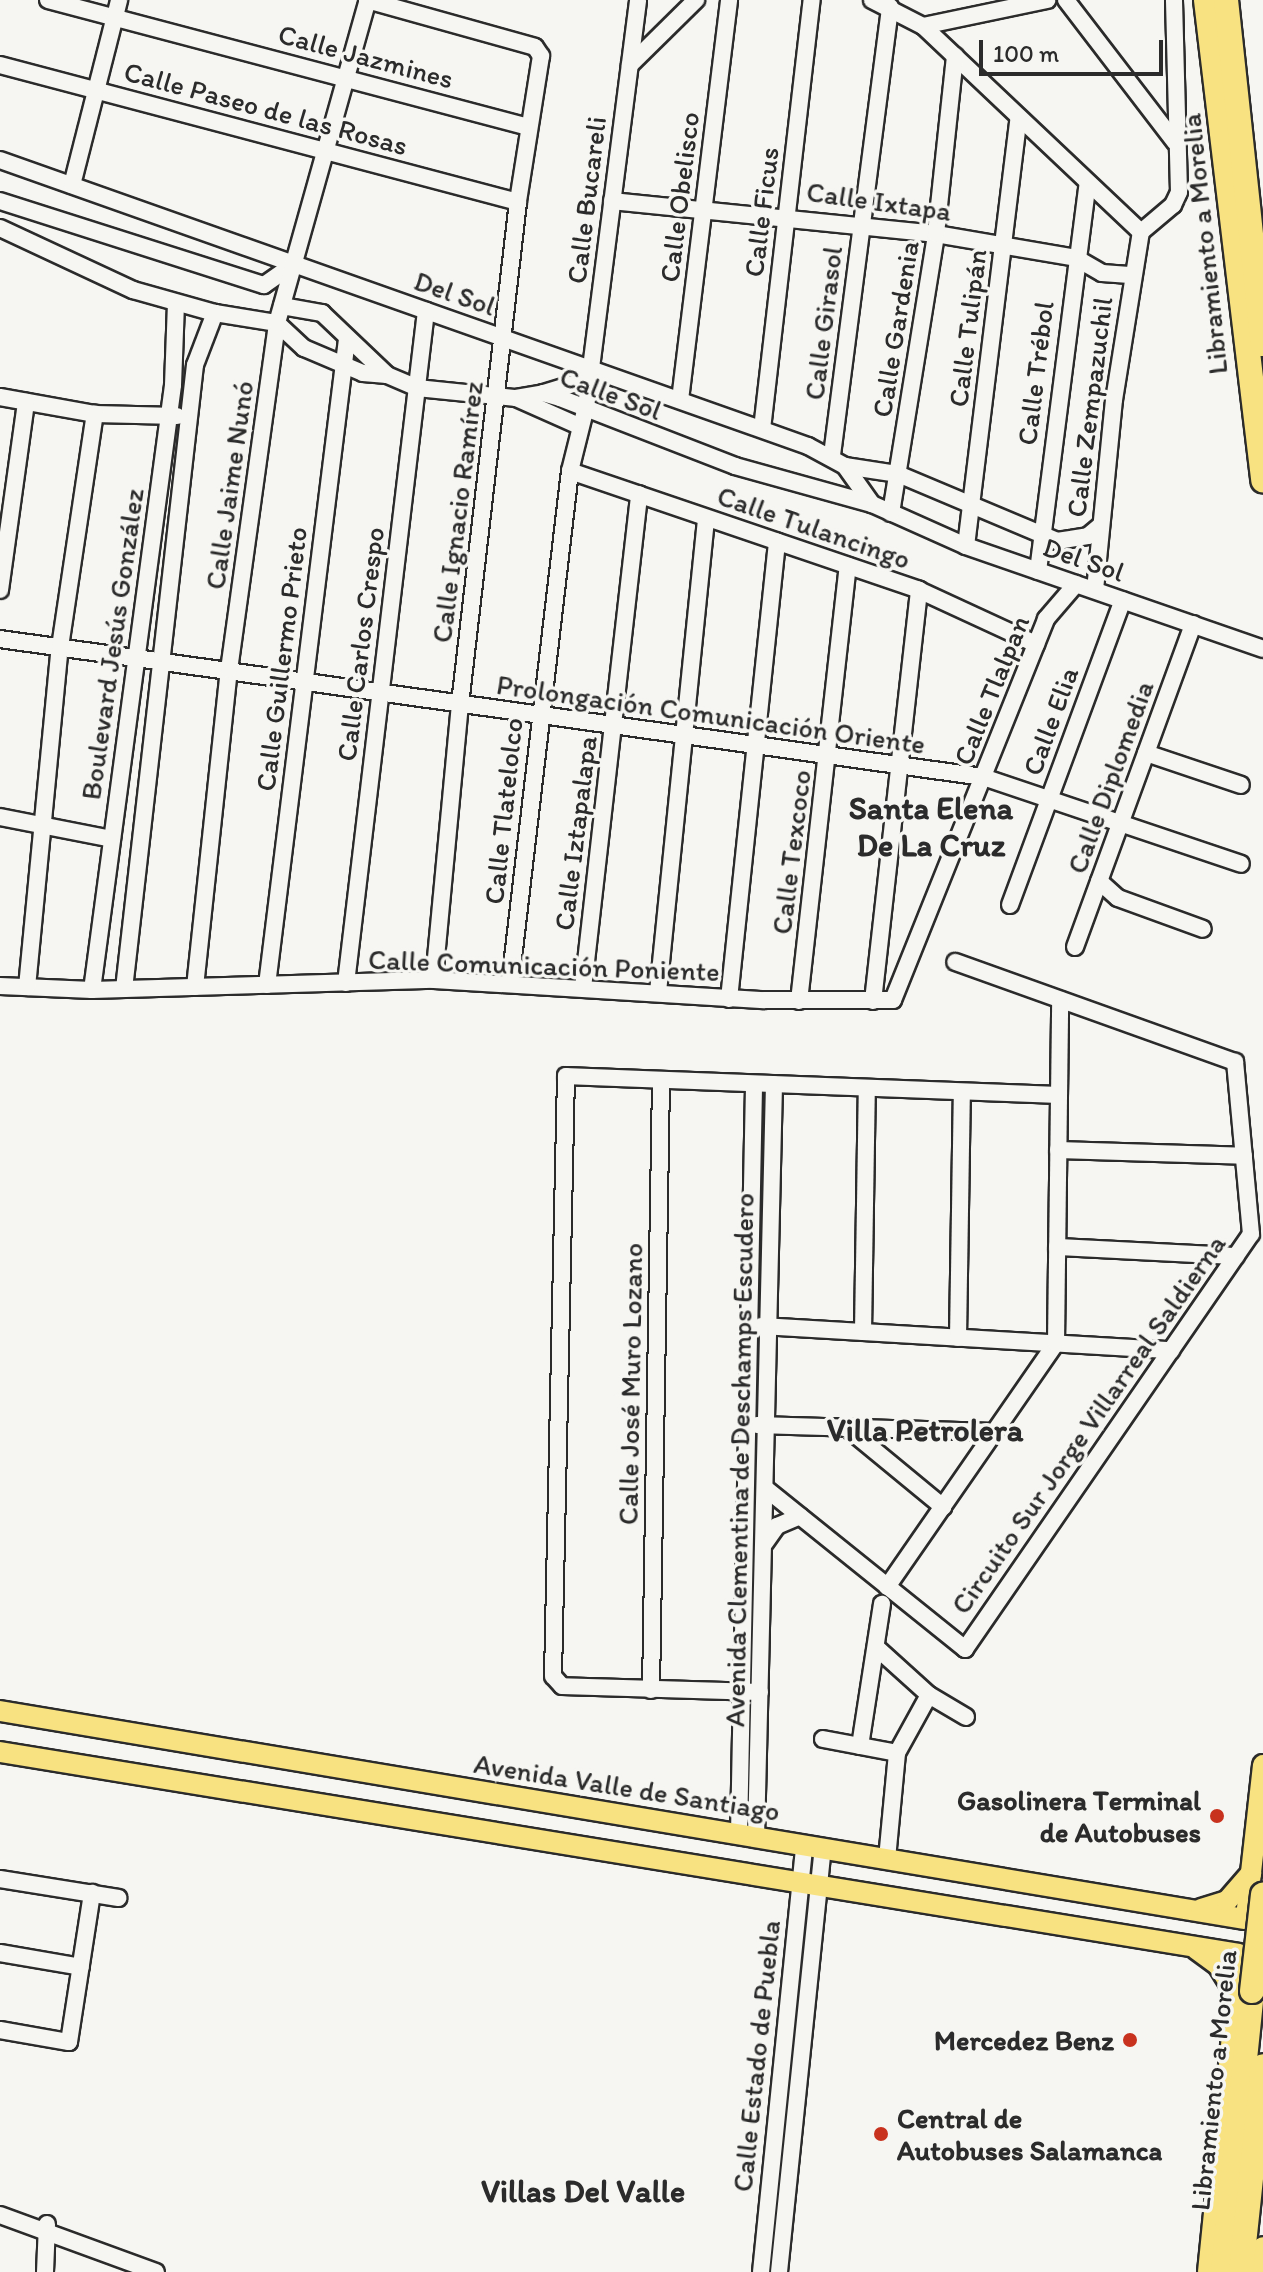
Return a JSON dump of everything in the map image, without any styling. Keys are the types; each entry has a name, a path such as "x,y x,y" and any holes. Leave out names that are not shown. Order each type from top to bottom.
{"highway":[{"name":"Libramiento a Morelia","path":"1206,0 1263,481"},
{"name":"Libramiento a Morelia","path":"1226,0 1263,344"},
{"name":"Libramiento a Morelia","path":"1223,2272 1263,1895"},
{"name":"Libramiento a Morelia","path":"1241,2272 1263,2066"}],"main road":[{"name":"Avenida Valle de Santiago","path":"0,1711 1185,1908 1251,1914"},
{"path":"0,1752 1240,1956"},
{"path":"1208,2272 1251,1988 1237,1936 1251,1914 1251,1873 1263,1765"},
{"path":"1179,1944 1185,1908 1227,1901 1251,1873"},
{"path":"1179,1944 1218,1965 1251,1988"},
{"path":"1240,1956 1251,1988"},
{"path":"1260,2272 1263,2247"}],"street":[{"name":"Calle Jazmines","path":"48,0 117,8 347,77 529,127"},
{"name":"Calle Ignacio Ramírez","path":"368,0 540,52 518,202 499,397 460,704 434,980"},
{"name":"Calle Jaime Nunó","path":"195,987 229,670 277,323 368,0"},
{"name":"Calle Bucareli","path":"586,407 638,0"},
{"path":"630,65 696,0"},
{"name":"Calle Obelisco","path":"680,400 729,0"},
{"name":"Calle Ficus","path":"762,429 812,0"},
{"path":"872,0 923,26 1141,232 1177,199 1174,0"},
{"path":"923,26 1047,0"},
{"path":"1066,0 1175,142"},
{"name":"Calle Girasol","path":"838,461 862,223 890,7"},
{"path":"72,185 117,8"},
{"name":"Calle Gardenia","path":"891,513 936,234 955,56"},
{"name":"Calle Paseo de las Rosas","path":"0,65 518,202"},
{"name":"Calle Tulipán","path":"966,546 1019,117"},
{"name":"Del Sol","path":"0,160 505,338 590,374 680,400 762,429 838,461 898,474 1041,535 1073,542 1100,526"},
{"name":"Calle Trébol","path":"1038,571 1088,183"},
{"path":"0,201 264,285 294,264"},
{"name":"Calle Ixtapa","path":"612,201 862,223 1076,258 1102,273 1133,275"},
{"path":"0,228 91,273 176,304 277,323 304,348 343,364 387,375"},
{"name":"Calle Zempazuchil","path":"1095,590 1100,526 1141,232"},
{"name":"Boulevard Jesús González","path":"92,990 173,385 176,304"},
{"name":"Calle Sol","path":"282,306 322,313 338,323 347,339 387,375 417,388 516,398 543,393 735,466 872,504 891,513"},
{"name":"Calle Carlos Crespo","path":"346,983 426,311"},
{"name":"Boulevard Jesús González","path":"124,989 195,365 215,313"},
{"name":"Calle Guillermo Prieto","path":"267,985 347,339"},
{"path":"173,385 195,365"},
{"path":"543,393 590,374"},
{"path":"0,397 95,414 189,416"},
{"path":"516,398 579,426"},
{"path":"0,590 26,402"},
{"name":"Calle Tlatelolco","path":"510,984 539,715 570,471 586,407"},
{"path":"27,987 40,824 60,647 95,414"},
{"path":"838,461 872,504"},
{"name":"Calle Tulancingo","path":"570,471 919,590 1036,644"},
{"name":"Calle Iztapalapa","path":"583,988 639,494"},
{"name":"Del Sol","path":"891,513 966,546 1263,649"},
{"path":"658,992 706,518"},
{"path":"729,999 777,542"},
{"name":"Calle Texcoco","path":"799,1001 829,758 848,566"},
{"name":"Calle Tlalpan","path":"893,1000 1046,619 1076,584"},
{"path":"873,1001 919,590"},
{"name":"Calle Elia","path":"1010,905 1123,600"},
{"name":"Calle Diplomedia","path":"1075,947 1193,624"},
{"name":"Prolongación Comunicación Oriente","path":"0,639 899,768 983,777 1050,796 1241,864"},
{"path":"1146,753 1241,785"},
{"path":"0,817 112,839"},
{"path":"1099,881 1118,898 1203,929"},
{"path":"887,1587 1056,1343 1060,1000 955,962"},
{"name":"Calle Comunicación Poniente","path":"0,986 92,990 434,980 658,992 729,999 893,1000"},
{"name":"Circuito Sur Jorge Villarreal Saldierna","path":"765,1488 965,1649 1251,1234 1235,1062 1060,1000"},
{"path":"760,1692 562,1686 553,1676 566,1076 1058,1095"},
{"name":"Calle José Muro Lozano","path":"651,1690 661,1080"},
{"name":"Avenida Clementina de Deschamps Escudero","path":"748,1836 742,1692 754,1084"},
{"name":"Avenida Clementina de Deschamps Escudero","path":"748,1836 760,1692 774,1084"},
{"path":"863,1332 867,1088"},
{"path":"958,1338 962,1092"},
{"path":"1058,1150 1244,1156"},
{"path":"1057,1247 1236,1256"},
{"path":"749,1325 1171,1350"},
{"path":"747,1424 994,1432"},
{"path":"846,1427 943,1507"},
{"path":"763,1547 777,1526 800,1516"},
{"path":"860,1746 882,1604"},
{"path":"877,1648 929,1695 966,1717"},
{"path":"887,1859 897,1753 929,1695"},
{"path":"823,1739 897,1753"},
{"name":"Calle Estado de Puebla","path":"761,2272 814,1846"},
{"path":"0,1879 118,1898"},
{"name":"Calle Estado de Puebla","path":"779,2272 810,1883"},
{"path":"0,2030 69,2042 92,1893"},
{"path":"0,1953 81,1967"},
{"path":"0,2203 50,2229 156,2272"},
{"path":"0,2215 50,2229"},
{"path":"45,2272 50,2229"}],"place":[{"name":"Gasolinera Terminal de Autobuses","path":"1217,1816"},
{"name":"Mercedez Benz","path":"1130,2040"},
{"name":"Central de Autobuses Salamanca","path":"881,2134"}],"district":[{"name":"Santa Elena De La Cruz","path":"931,828"},
{"name":"Villa Petrolera","path":"925,1430"},
{"name":"Villas Del Valle","path":"583,2191"}]}
